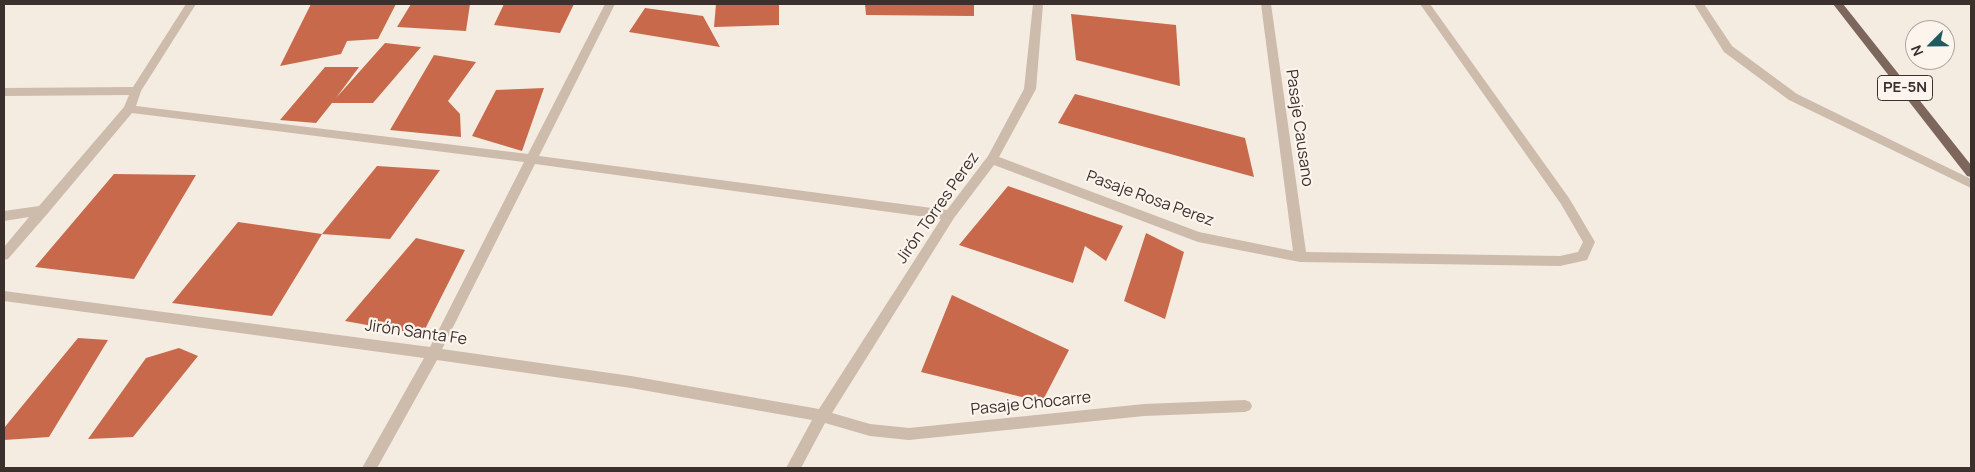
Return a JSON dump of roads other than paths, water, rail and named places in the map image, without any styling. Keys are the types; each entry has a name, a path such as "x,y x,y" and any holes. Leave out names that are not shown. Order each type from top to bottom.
{"main road":[{"name":"PE-5N","path":"1838,4 1971,173"}],"street":[{"path":"4,255 129,109 136,91 190,4"},
{"path":"369,468 433,354 610,4"},
{"name":"Jirón Torres Perez","path":"792,468 822,416 950,215 992,159 1030,89 1038,4"},
{"name":"Pasaje Causano","path":"1266,4 1300,257"},
{"name":"Pasaje Rosa Perez","path":"992,159 1198,237 1300,257 1560,262 1583,256 1589,242 1566,201 1425,4"},
{"path":"1699,4 1728,49 1793,97 1971,184"},
{"path":"4,92 136,91"},
{"path":"129,109 532,159 950,215"},
{"path":"4,216 44,210"},
{"name":"Jirón Santa Fe","path":"4,296 631,382 822,416"},
{"name":"Pasaje Chocarre","path":"822,416 870,430 909,434 1144,410 1245,406"}]}
